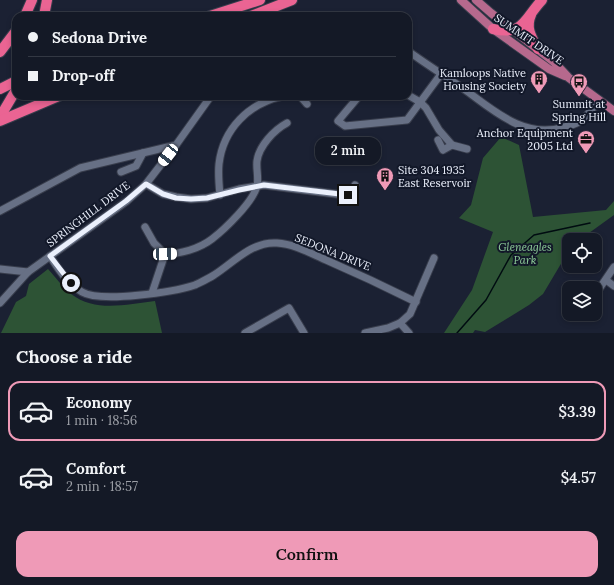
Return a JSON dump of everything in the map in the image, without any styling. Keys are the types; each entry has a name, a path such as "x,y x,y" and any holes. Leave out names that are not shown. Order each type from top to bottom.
{"highway":[{"path":"27,12 32,0"},
{"path":"45,12 47,0"},
{"path":"222,12 260,0"},
{"path":"261,12 292,0"},
{"path":"493,29 504,32 514,31 520,27 542,0"},
{"path":"533,12 529,19 528,29 538,49"},
{"path":"0,52 12,36"},
{"path":"0,89 12,83"},
{"path":"0,117 12,97"},
{"path":"0,121 50,100"}],"main road":[{"name":"SUMMIT DRIVE","path":"461,0 493,29 549,69 569,78 614,111"},
{"name":"SUMMIT DRIVE","path":"476,0 554,62 569,78"}],"street":[{"path":"412,54 463,88 493,111 514,123 536,130 556,130 579,122 587,116 600,100"},
{"path":"356,100 338,120 345,126 406,120 441,74"},
{"path":"412,97 426,108 452,145 467,149"},
{"name":"SPRINGHILL DRIVE","path":"0,303 28,272 126,201 146,184 176,146 207,100"},
{"path":"220,195 219,165 221,152 230,132 244,114 254,107 270,100"},
{"path":"304,100 307,104"},
{"path":"165,254 185,252 211,240 236,216 249,202 257,186 259,154 272,136 287,123"},
{"path":"438,140 443,150 452,145"},
{"path":"0,211 80,168 176,146"},
{"path":"121,172 136,166 143,153"},
{"path":"146,184 163,194 176,198 191,199 207,198 264,185 344,195 351,193 355,185"},
{"path":"145,227 154,243 165,254"},
{"name":"SEDONA DRIVE","path":"50,256 71,283 82,292 96,297 112,298 178,289 195,284 214,276 251,249 276,243 292,245 374,280 416,302"},
{"path":"152,293 165,254"},
{"path":"365,333 388,328 400,323 410,314 434,258"},
{"path":"602,285 614,267"},
{"path":"0,269 28,272"},
{"path":"606,280 614,286"},
{"path":"245,333 289,308 304,333"},
{"path":"400,323 409,333"}],"green space":[{"name":"Gleneagles Park","path":"501,137 519,145 533,217 606,210 614,201 614,215 589,233 562,233 562,262 543,294 529,305 485,332 475,330 473,333 444,333 472,290 493,232 459,218 471,205 483,158"},
{"path":"48,269 71,294 91,304 112,306 155,301 162,333 1,333 16,302 26,296 29,284"}],"waterway":[{"path":"457,333 486,300 511,255 534,235 590,223"}],"place":[{"name":"Kamloops Native Housing Society","path":"539,94"},
{"name":"Summit at Spring Hill","path":"579,97"},
{"name":"Anchor Equipment 2005 Ltd","path":"586,154"},
{"name":"Site 304 1935 East Reservoir","path":"385,191"}],"route":[{"path":"71,283 50,256 126,201 146,184 163,194 176,198 191,199 207,198 264,185 348,195"}]}
